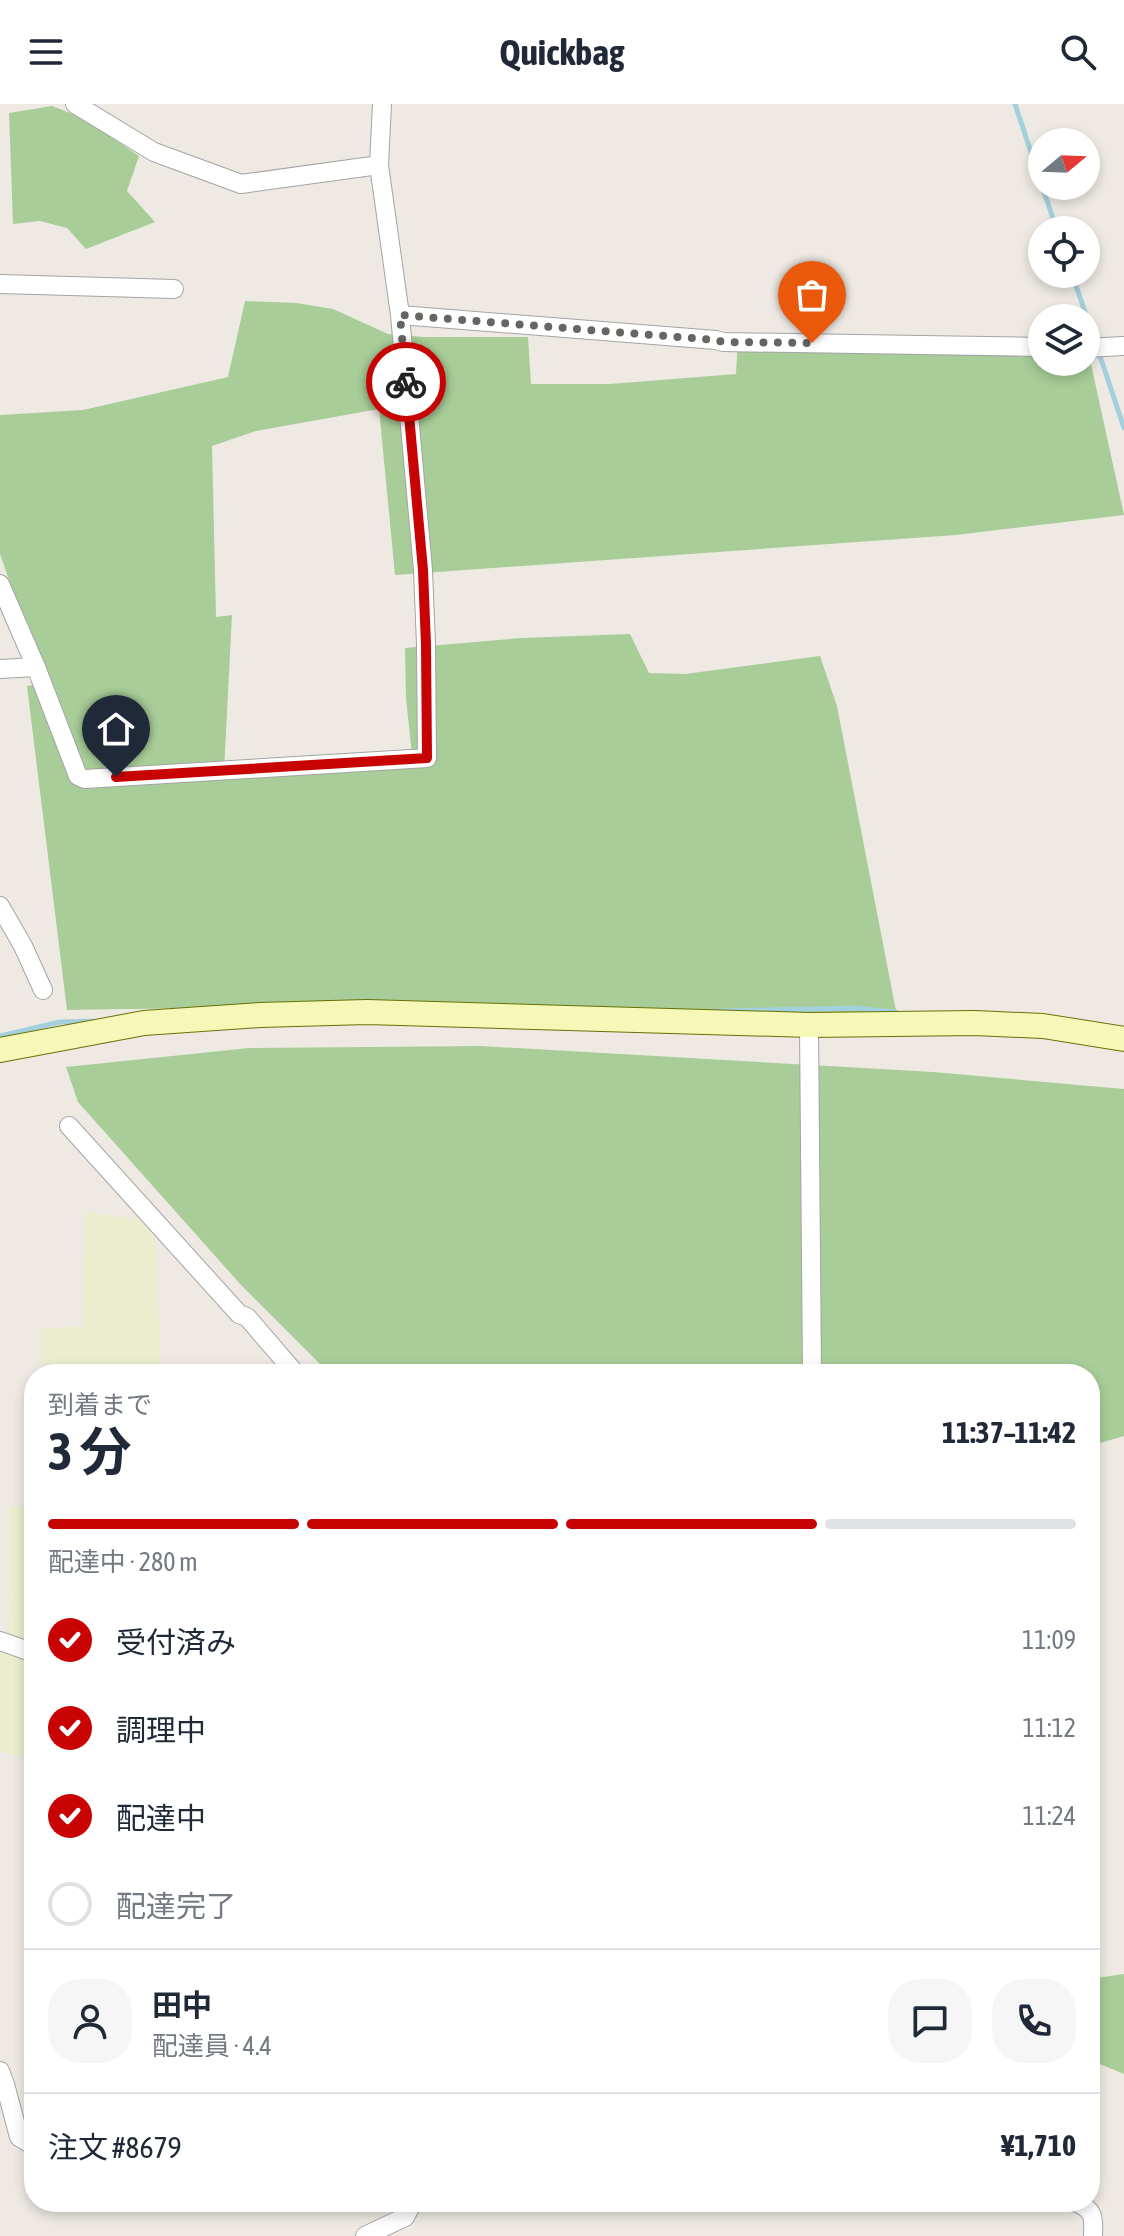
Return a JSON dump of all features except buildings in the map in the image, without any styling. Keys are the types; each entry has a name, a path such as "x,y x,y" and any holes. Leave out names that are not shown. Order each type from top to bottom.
{"street":[{"path":"75,104 154,152 241,184 379,165"},
{"path":"0,584 78,776 85,779 427,758 423,570 400,315 379,165 382,104"},
{"path":"0,284 174,289"},
{"path":"400,315 723,342 1028,347"},
{"path":"1100,347 1124,346"},
{"path":"0,669 36,667"},
{"path":"0,906 43,990"},
{"path":"0,1050 144,1023 367,1012 809,1025 975,1023 1043,1026 1124,1039"},
{"path":"809,1025 812,1364"},
{"path":"69,1126 287,1364"},
{"path":"0,1641 24,1649"},
{"path":"0,2071 19,2137 24,2140"},
{"path":"365,2236 405,2217 408,2212"},
{"path":"1090,2212 1094,2219 1093,2236"}],"green space":[{"path":"52,106 83,118 139,156 127,191 155,222 86,249 67,228 40,221 13,224 9,113"},
{"path":"245,301 296,303 333,309 388,334 528,337 531,384 610,384 736,374 738,336 1028,338 1028,376 1094,376 1124,515 956,535 395,575 379,409 256,431 212,446 216,617 232,615 224,771 341,773 413,764 406,698 405,648 521,638 630,634 649,673 685,674 820,656 837,706 897,1016 275,1008 67,1010 27,686 52,682 23,620 0,554 0,415 83,410 228,377"},
{"path":"481,1046 933,1072 1124,1089 1124,1436 1100,1443 1100,1364 320,1364 241,1285 78,1102 66,1067 249,1048"},
{"path":"85,1212 155,1221 161,1364 42,1364 39,1329 83,1326"},
{"path":"9,1506 24,1507 24,1757 0,1752 0,1641 8,1643"},
{"path":"1124,1974 1124,2074 1100,2064 1100,1978"}],"waterway":[{"path":"1015,104 1028,143"},
{"path":"1047,200 1052,216"},
{"path":"1077,288 1082,304"},
{"path":"1100,356 1124,428"},
{"path":"718,1011 855,1008 896,1012"},
{"path":"0,1036 60,1022 92,1021"}],"way so far":[{"path":"406,382 400,315 723,342 812,343"}],"route":[{"path":"116,777 427,758 423,570 406,382"}]}
